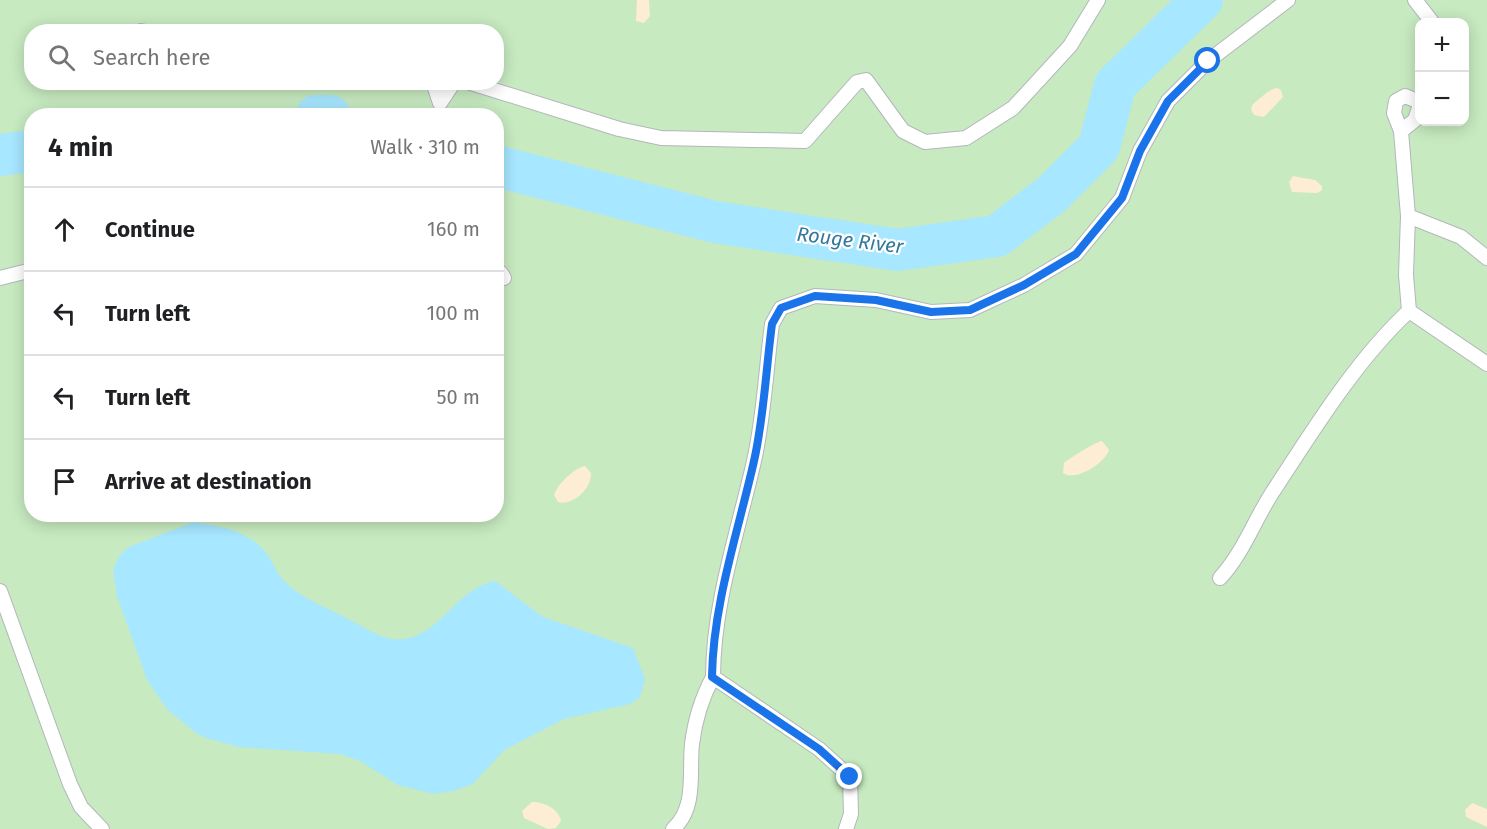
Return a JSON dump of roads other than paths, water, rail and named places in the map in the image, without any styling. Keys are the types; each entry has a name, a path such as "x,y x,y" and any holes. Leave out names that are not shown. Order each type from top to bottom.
{"lane":[{"path":"494,90 619,129 661,138 771,142 805,141 857,82 866,80 903,131 925,141 966,138 1013,108 1070,46 1098,0"},
{"path":"673,829 686,810 691,789 692,744 700,702 712,677 713,644 730,560 755,458 772,324 781,308 815,296 876,300 931,312 970,310 1050,270 1076,254 1122,198 1140,151 1168,101 1208,61 1288,0"},
{"path":"1415,0 1429,18"},
{"path":"436,90 440,103 449,90"},
{"path":"1220,578 1236,561 1272,494 1332,404 1389,329 1409,310 1408,216 1401,131 1394,113 1396,101 1405,96 1415,101"},
{"path":"1401,131 1415,120"},
{"path":"1408,216 1461,237 1487,258"},
{"path":"0,278 24,272"},
{"path":"1409,310 1487,364"},
{"path":"0,591 70,784 81,807 102,829"},
{"path":"712,677 819,749 850,777 851,814 846,829"}],"water":[{"path":"194,522 234,531 252,540 267,554 281,578 291,588 370,631 392,639 408,638 422,633 468,594 480,586 495,581 543,617 633,648 645,679 640,697 630,704 564,719 504,750 473,784 453,791 434,794 398,785 360,761 340,754 239,747 206,738 196,733 167,709 147,680 117,596 113,569 120,555 129,547"}],"waterway":[{"name":"Rouge River","path":"504,168 715,222 897,250 997,236 1052,194 1099,147 1115,85 1202,0"},
{"name":"Rouge River","path":"0,155 24,152"}]}
